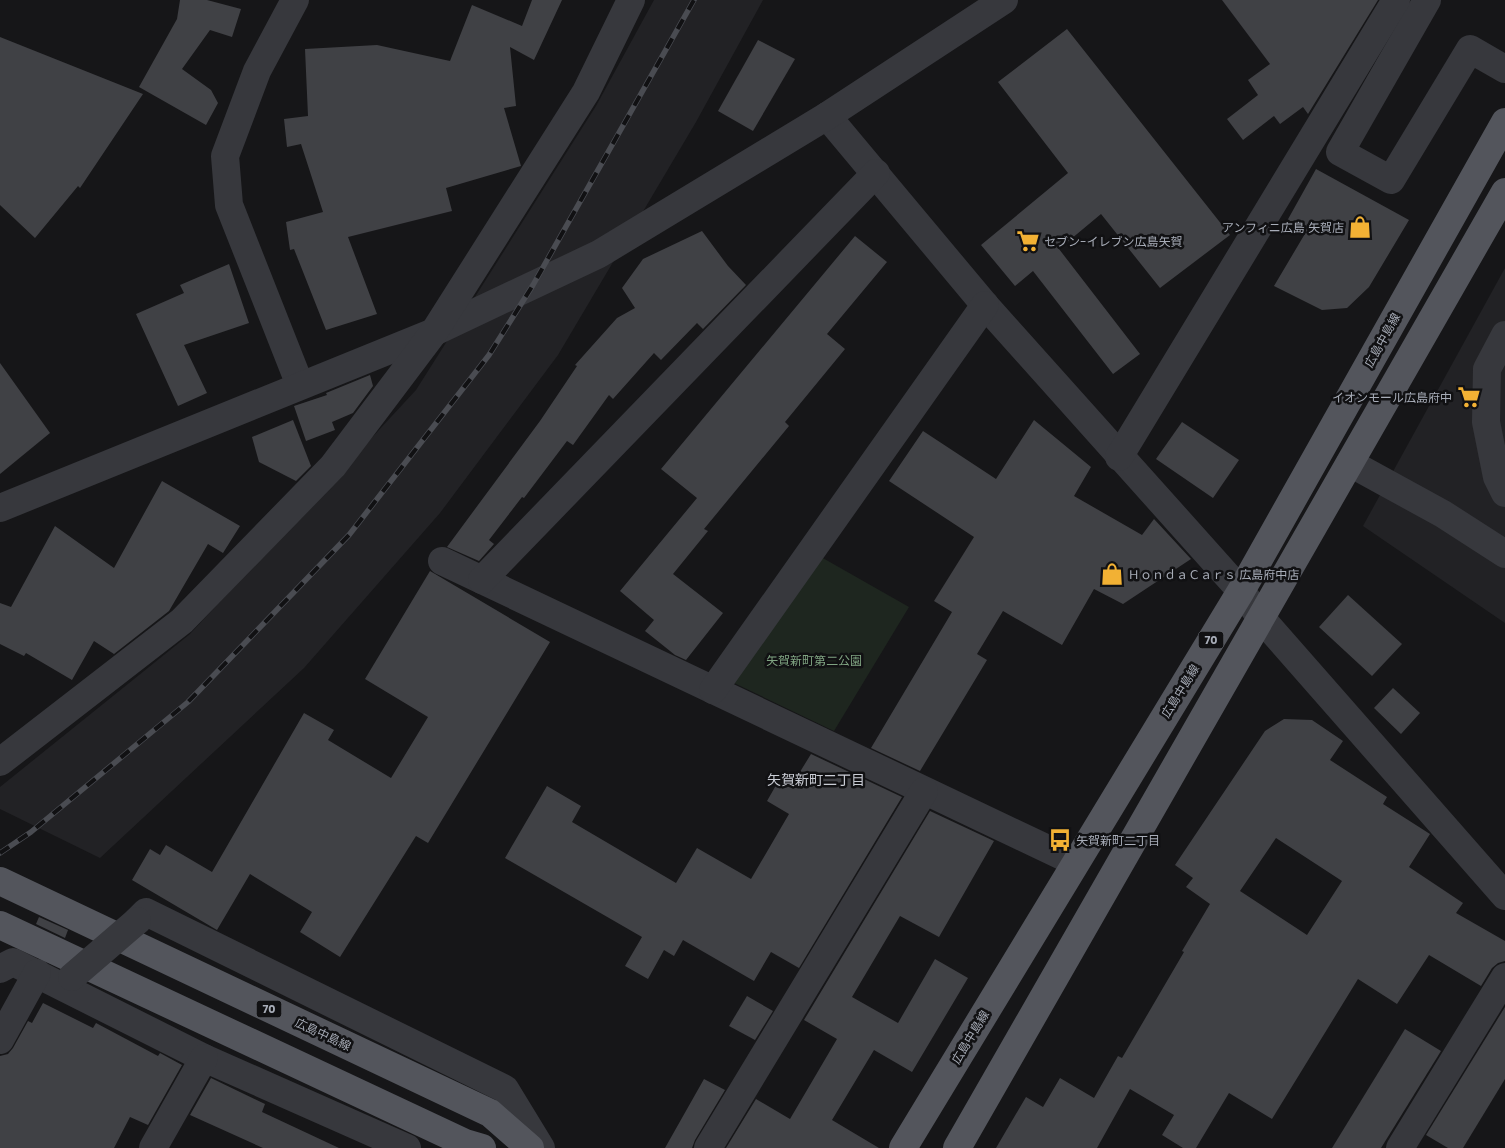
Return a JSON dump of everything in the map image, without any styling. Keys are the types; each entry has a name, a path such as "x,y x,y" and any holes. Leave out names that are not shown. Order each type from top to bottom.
{"main road":[{"name":"広島中島線","path":"903,1148 1075,862 1241,592 1505,122"},
{"name":"70","path":"957,1148 1505,192"},
{"name":"広島中島線","path":"0,881 490,1113 530,1148"},
{"path":"0,925 465,1143 482,1148"}],"street":[{"path":"295,0 257,71 225,156 229,205 300,385"},
{"path":"0,762 182,621 333,466 434,332 586,92 631,0"},
{"path":"0,508 434,332 599,254 827,116 1004,0"},
{"path":"1119,456 1396,0"},
{"path":"1427,0 1340,152 1391,180 1470,49 1505,69"},
{"path":"827,116 985,305 1241,592 1261,618 1505,896"},
{"path":"482,580 876,173"},
{"path":"712,690 985,305"},
{"path":"1505,335 1487,369 1486,422 1498,477 1505,493"},
{"path":"1350,463 1443,514 1505,554"},
{"path":"442,561 1075,862"},
{"path":"708,1148 924,791"},
{"path":"68,982 142,916 505,1089 541,1148"},
{"path":"0,969 12,962 37,973 68,982 204,1058 407,1148"},
{"path":"0,1040 37,973"},
{"path":"1400,1148 1505,977"},
{"path":"153,1148 204,1058"}],"shaded area":[{"path":"654,0 763,0 696,122 558,355 440,513 304,668 100,858 0,809 0,787 190,634 416,390 596,106"},
{"name":"イオンモール広島府中","path":"1505,268 1505,623 1363,526"}],"green space":[{"name":"矢賀新町第二公園","path":"821,557 909,607 834,731 732,682"}],"building":[{"path":"180,0 207,0 241,9 232,37 210,30 182,69 211,90 218,103 206,125 139,87 177,19"},
{"path":"532,0 562,0 534,60 510,47 516,106 504,108 521,166 446,188 452,211 348,237 377,314 326,330 294,249 290,250 286,222 323,212 301,144 287,147 284,119 308,116 305,49 377,45 450,61 472,5 522,26"},
{"path":"1222,0 1378,0 1308,114 1303,107 1280,124 1274,116 1243,140 1227,119 1258,95 1248,80 1270,64"},
{"path":"1067,29 1230,235 1160,288 1101,214 1059,249 1140,354 1113,374 1033,271 1015,286 981,245 1068,173 998,82"},
{"path":"0,37 143,94 80,188 78,186 35,238 0,205"},
{"path":"758,40 795,59 753,131 718,111"},
{"path":"1316,169 1409,220 1369,287 1347,308 1322,310 1274,286 1306,232 1287,221"},
{"path":"702,231 728,266 746,285 703,329 697,323 661,360 654,353 613,399 609,395 573,445 567,441 524,498 522,497 489,540 494,544 479,561 447,547 540,421 577,366 575,365 617,318 635,308 622,288 643,259"},
{"path":"855,236 887,262 827,334 845,349 785,422 789,426 704,529 708,531 673,574 723,613 686,660 675,655 645,631 654,620 620,591 697,498 661,469"},
{"path":"229,264 249,323 184,345 207,393 178,406 136,314 184,293 180,285"},
{"path":"0,363 50,433 0,474"},
{"path":"370,375 373,386 353,413 332,422 335,430 306,441 294,406 327,395 326,393"},
{"path":"293,420 311,466 296,481 259,462 252,437"},
{"path":"1034,420 1091,467 1074,496 1142,535 1154,519 1191,559 1123,604 1094,589 1062,645 1003,611 977,654 987,660 920,771 871,748 952,612 934,601 974,537 889,481 923,431 996,479"},
{"path":"1182,422 1239,460 1213,498 1156,459"},
{"path":"162,481 240,526 223,553 208,544 169,611 114,654 94,641 72,680 26,653 24,656 0,644 0,603 11,607 55,526 114,568"},
{"path":"430,571 550,642 428,843 416,836 340,957 300,932 312,912 250,874 217,930 132,880 150,849 160,855 166,845 212,872 304,713 334,730 328,740 391,778 428,717 365,679"},
{"path":"1348,595 1402,644 1372,676 1319,627"},
{"path":"1393,688 1420,713 1401,734 1374,708"},
{"path":"1284,719 1312,720 1343,741 1330,760 1387,797 1383,804 1430,834 1409,867 1463,903 1456,913 1505,941 1505,961 1498,963 1492,968 1481,986 1429,955 1397,1004 1358,979 1272,1119 1229,1093 1196,1148 1183,1148 1162,1135 1174,1115 1130,1089 1097,1148 996,1148 1026,1097 1043,1107 1060,1078 1094,1098 1118,1056 1122,1058 1210,904 1186,887 1193,878 1175,865 1265,731","holes":["1276,838 1342,881 1307,935 1240,891"]},
{"path":"811,754 902,797 799,968 771,952 754,981 683,940 674,956 664,950 648,979 625,966 642,937 505,858 547,786 581,806 572,822 676,883 697,848 751,879 789,814 767,801 783,773 795,780"},
{"path":"930,811 994,841 939,937 900,916 852,997 898,1023 935,959 968,978 912,1072 874,1050 832,1120 879,1148 726,1148 756,1099 790,1119 837,1039 804,1020"},
{"path":"39,917 68,930 65,938 36,924"},
{"path":"747,996 773,1011 755,1040 729,1026"},
{"path":"43,1003 93,1028 96,1023 158,1056 160,1053 182,1065 148,1125 130,1117 114,1148 0,1148 0,1056 8,1054 13,1048 28,1021 32,1023"},
{"path":"1505,1007 1505,1079 1463,1148 1448,1148 1426,1135"},
{"path":"1405,1029 1441,1051 1381,1148 1332,1148"},
{"path":"211,1078 265,1104 262,1112 339,1148 263,1148 190,1115"},
{"path":"704,1079 725,1090 692,1148 665,1148"}],"railway":[{"path":"0,853 31,832 188,702 349,535 489,355 533,285 694,0"}],"place":[{"name":"アンフィニ広島 矢賀店","path":"1360,227"},
{"name":"セブン-イレブン広島矢賀","path":"1028,241"},
{"name":"イオンモール広島府中","path":"1469,397"},
{"name":"ＨｏｎｄａＣａｒｓ 広島府中店","path":"1112,574"},
{"name":"矢賀新町二丁目","path":"1060,840"}],"district":[{"name":"矢賀新町二丁目","path":"816,780"}]}
